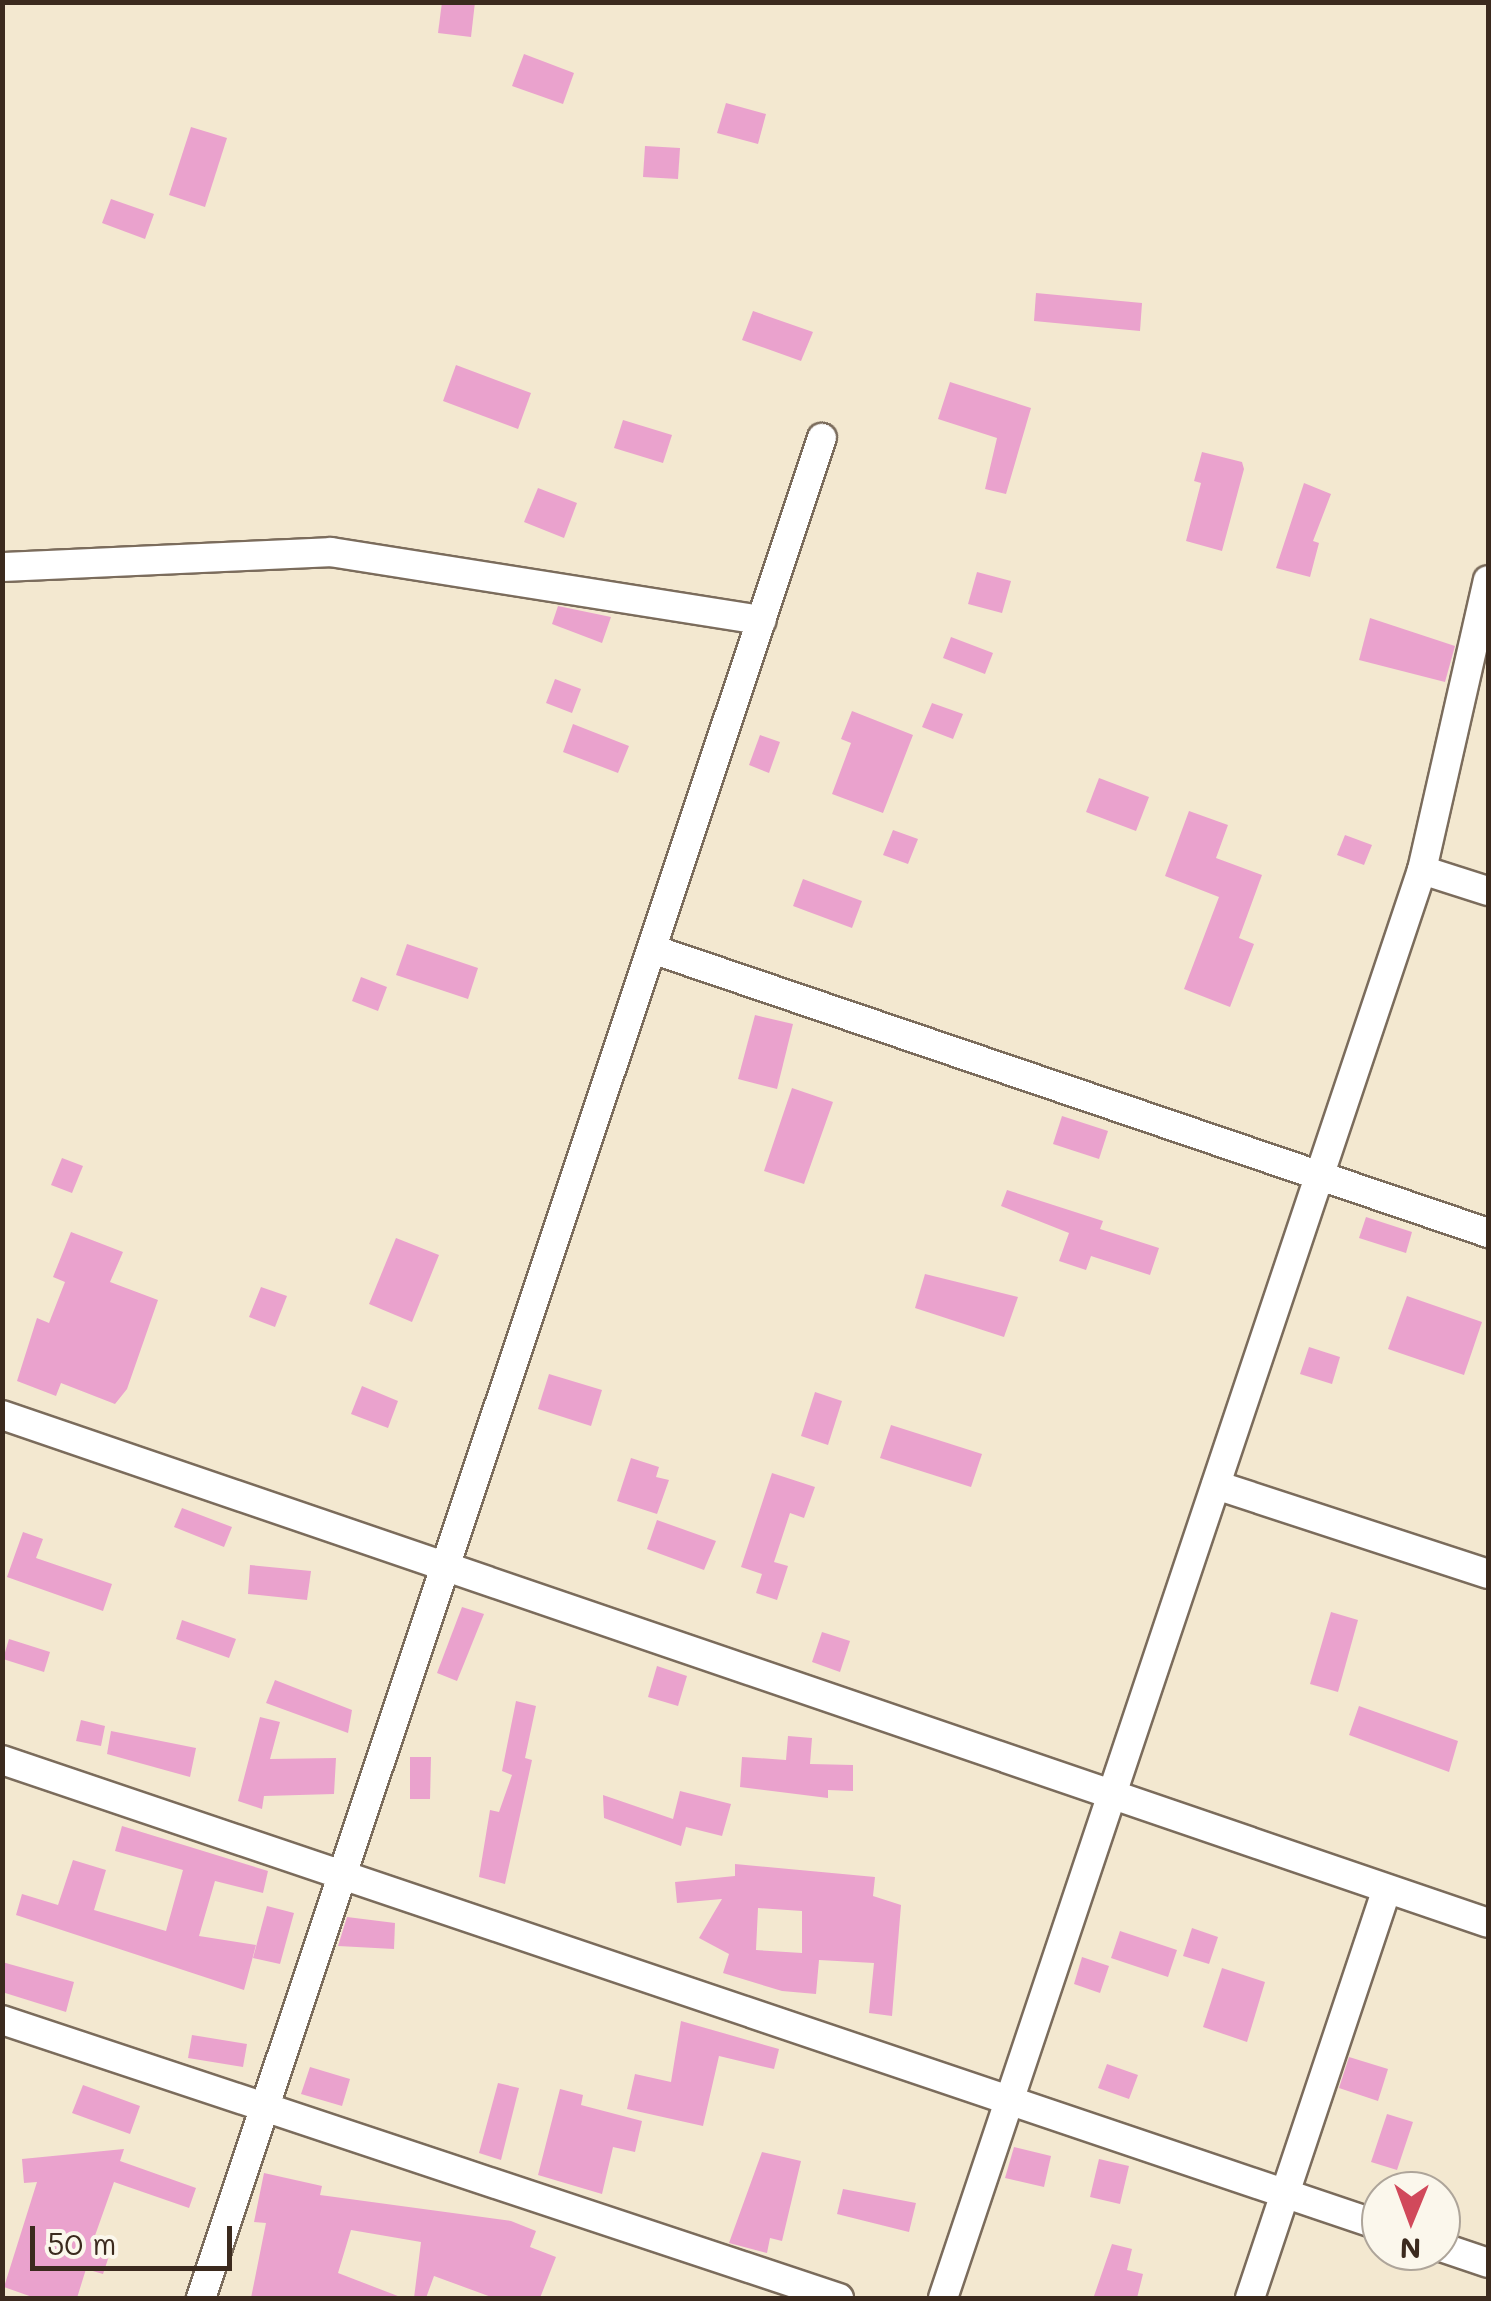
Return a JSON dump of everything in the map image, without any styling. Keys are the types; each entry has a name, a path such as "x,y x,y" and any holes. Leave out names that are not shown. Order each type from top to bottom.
{"street":[{"path":"201,2298 822,438"},
{"path":"2,567 331,552 762,620"},
{"path":"943,2298 1422,870 1488,580"},
{"path":"1422,870 1488,891"},
{"path":"652,949 1488,1233"},
{"path":"2,1415 1488,1924"},
{"path":"1216,1485 1488,1574"},
{"path":"2,1760 1361,2219"},
{"path":"1250,2298 1387,1889"},
{"path":"2,2020 839,2298"},
{"path":"1461,2254 1488,2263"}],"building":[{"path":"442,2 475,2 471,37 438,33"},
{"path":"524,54 574,73 563,104 512,86"},
{"path":"726,103 766,114 758,144 717,133"},
{"path":"191,127 227,138 205,207 169,195"},
{"path":"645,146 680,148 678,179 643,177"},
{"path":"111,199 154,214 145,239 102,223"},
{"path":"1036,293 1142,303 1140,331 1034,321"},
{"path":"753,311 813,332 801,361 742,340"},
{"path":"456,365 531,393 518,429 443,401"},
{"path":"950,382 1031,408 1006,494 985,489 997,438 938,419"},
{"path":"623,420 672,435 663,463 614,448"},
{"path":"1202,452 1242,462 1244,469 1222,551 1186,541 1201,483 1194,481"},
{"path":"1304,483 1331,494 1313,541 1319,543 1310,577 1276,568"},
{"path":"538,488 577,503 564,538 524,522"},
{"path":"977,572 1011,581 1002,613 968,604"},
{"path":"558,606 611,617 602,643 552,624"},
{"path":"1370,618 1455,646 1445,682 1359,660"},
{"path":"951,637 993,653 985,674 943,658"},
{"path":"555,679 581,689 572,713 546,703"},
{"path":"932,703 963,714 953,739 922,727"},
{"path":"852,711 913,735 883,813 832,794 851,743 841,739"},
{"path":"573,724 629,746 618,773 563,752"},
{"path":"760,735 780,742 769,773 749,765"},
{"path":"1099,778 1149,797 1136,831 1086,812"},
{"path":"1189,811 1228,825 1216,858 1262,875 1239,938 1254,944 1230,1007 1184,989 1219,897 1165,876"},
{"path":"893,830 918,839 908,864 883,855"},
{"path":"1345,835 1372,845 1364,865 1337,855"},
{"path":"803,879 862,901 852,928 793,906"},
{"path":"407,944 478,968 468,999 396,975"},
{"path":"361,977 387,987 378,1011 352,1001"},
{"path":"755,1015 793,1024 777,1089 738,1079"},
{"path":"792,1088 833,1102 804,1184 764,1171"},
{"path":"1062,1116 1108,1131 1099,1159 1053,1144"},
{"path":"62,1158 83,1166 72,1193 51,1185"},
{"path":"1007,1190 1103,1221 1100,1229 1159,1248 1150,1275 1091,1256 1086,1270 1059,1261 1069,1233 1001,1206"},
{"path":"1366,1217 1412,1232 1406,1253 1359,1238"},
{"path":"71,1232 123,1252 110,1282 158,1300 127,1389 115,1404 61,1383 56,1396 17,1381 37,1318 49,1323 65,1282 53,1277"},
{"path":"396,1238 439,1255 412,1322 369,1304"},
{"path":"925,1274 1018,1297 1004,1337 915,1308"},
{"path":"261,1287 287,1296 275,1327 249,1317"},
{"path":"1407,1296 1482,1322 1464,1375 1388,1349"},
{"path":"1309,1347 1340,1357 1332,1384 1300,1374"},
{"path":"549,1374 602,1390 591,1426 538,1409"},
{"path":"362,1386 398,1401 388,1428 351,1414"},
{"path":"815,1392 842,1401 828,1445 801,1436"},
{"path":"891,1425 982,1454 971,1487 880,1458"},
{"path":"631,1458 659,1467 656,1477 669,1480 657,1514 617,1501"},
{"path":"772,1473 815,1487 804,1518 790,1513 774,1562 788,1566 777,1600 756,1593 762,1574 741,1567"},
{"path":"182,1508 232,1527 224,1547 174,1527"},
{"path":"657,1520 716,1541 704,1570 647,1549"},
{"path":"23,1532 43,1539 36,1558 112,1584 103,1611 7,1577"},
{"path":"250,1565 311,1571 307,1600 248,1594"},
{"path":"462,1607 484,1614 457,1681 437,1673"},
{"path":"1331,1612 1358,1620 1338,1692 1310,1684"},
{"path":"182,1620 236,1639 229,1658 176,1639"},
{"path":"822,1632 850,1641 840,1672 812,1662"},
{"path":"9,1639 50,1652 44,1672 3,1659"},
{"path":"657,1666 687,1676 678,1706 648,1697"},
{"path":"275,1680 352,1710 348,1733 266,1703"},
{"path":"516,1701 536,1706 525,1758 532,1760 505,1884 479,1877 490,1810 499,1812 512,1775 502,1771"},
{"path":"1359,1706 1458,1741 1449,1772 1349,1735"},
{"path":"260,1717 280,1722 270,1759 336,1758 334,1794 264,1796 262,1809 238,1801"},
{"path":"81,1720 105,1726 101,1746 76,1741"},
{"path":"111,1731 196,1748 190,1777 107,1754"},
{"path":"788,1736 812,1738 810,1764 853,1765 853,1791 828,1790 828,1798 740,1787 742,1757 786,1760"},
{"path":"410,1757 431,1757 430,1799 410,1799"},
{"path":"680,1791 731,1804 722,1836 686,1827 681,1846 604,1818 603,1795 673,1819"},
{"path":"122,1826 268,1871 263,1893 215,1881 199,1936 256,1945 244,1990 16,1915 22,1894 58,1905 73,1860 106,1870 94,1910 166,1931 183,1870 115,1851"},
{"path":"735,1864 875,1877 873,1896 901,1905 892,2016 869,2013 874,1963 819,1960 816,1994 782,1991 723,1973 729,1954 699,1938 722,1899 677,1903 675,1882 735,1876","holes":["758,1908 802,1911 802,1953 756,1950"]},
{"path":"267,1906 294,1913 280,1964 253,1958"},
{"path":"347,1917 395,1923 394,1949 338,1946"},
{"path":"1192,1928 1218,1937 1209,1964 1183,1956"},
{"path":"1120,1931 1177,1950 1168,1977 1111,1958"},
{"path":"1082,1957 1109,1966 1100,1993 1074,1984"},
{"path":"2,1962 74,1982 66,2012 2,1992"},
{"path":"1222,1968 1265,1982 1247,2042 1203,2027"},
{"path":"681,2021 779,2049 774,2069 719,2056 703,2126 627,2109 635,2074 671,2082"},
{"path":"192,2035 247,2044 243,2067 188,2058"},
{"path":"1349,2057 1388,2069 1378,2101 1339,2088"},
{"path":"1107,2064 1138,2075 1129,2099 1098,2088"},
{"path":"310,2067 350,2079 342,2106 301,2094"},
{"path":"498,2083 519,2088 501,2160 479,2153"},
{"path":"83,2085 140,2106 130,2134 72,2113"},
{"path":"560,2089 583,2095 581,2105 642,2121 635,2152 613,2147 602,2194 538,2175"},
{"path":"1387,2114 1413,2122 1397,2170 1371,2162"},
{"path":"1014,2147 1051,2156 1044,2187 1005,2178"},
{"path":"124,2149 120,2161 196,2188 189,2208 114,2182 92,2244 111,2250 103,2274 86,2269 77,2298 35,2298 4,2287 37,2182 24,2183 22,2159"},
{"path":"762,2152 801,2161 782,2241 770,2238 767,2253 729,2243"},
{"path":"1099,2159 1129,2166 1120,2204 1090,2197"},
{"path":"264,2173 322,2186 320,2195 511,2221 536,2231 530,2247 556,2257 540,2298 494,2298 434,2276 426,2298 414,2298 421,2242 351,2230 338,2273 403,2298 251,2298 266,2223 254,2222"},
{"path":"843,2189 916,2203 909,2232 837,2214"},
{"path":"1112,2244 1132,2249 1127,2270 1143,2274 1137,2298 1094,2296"}]}
